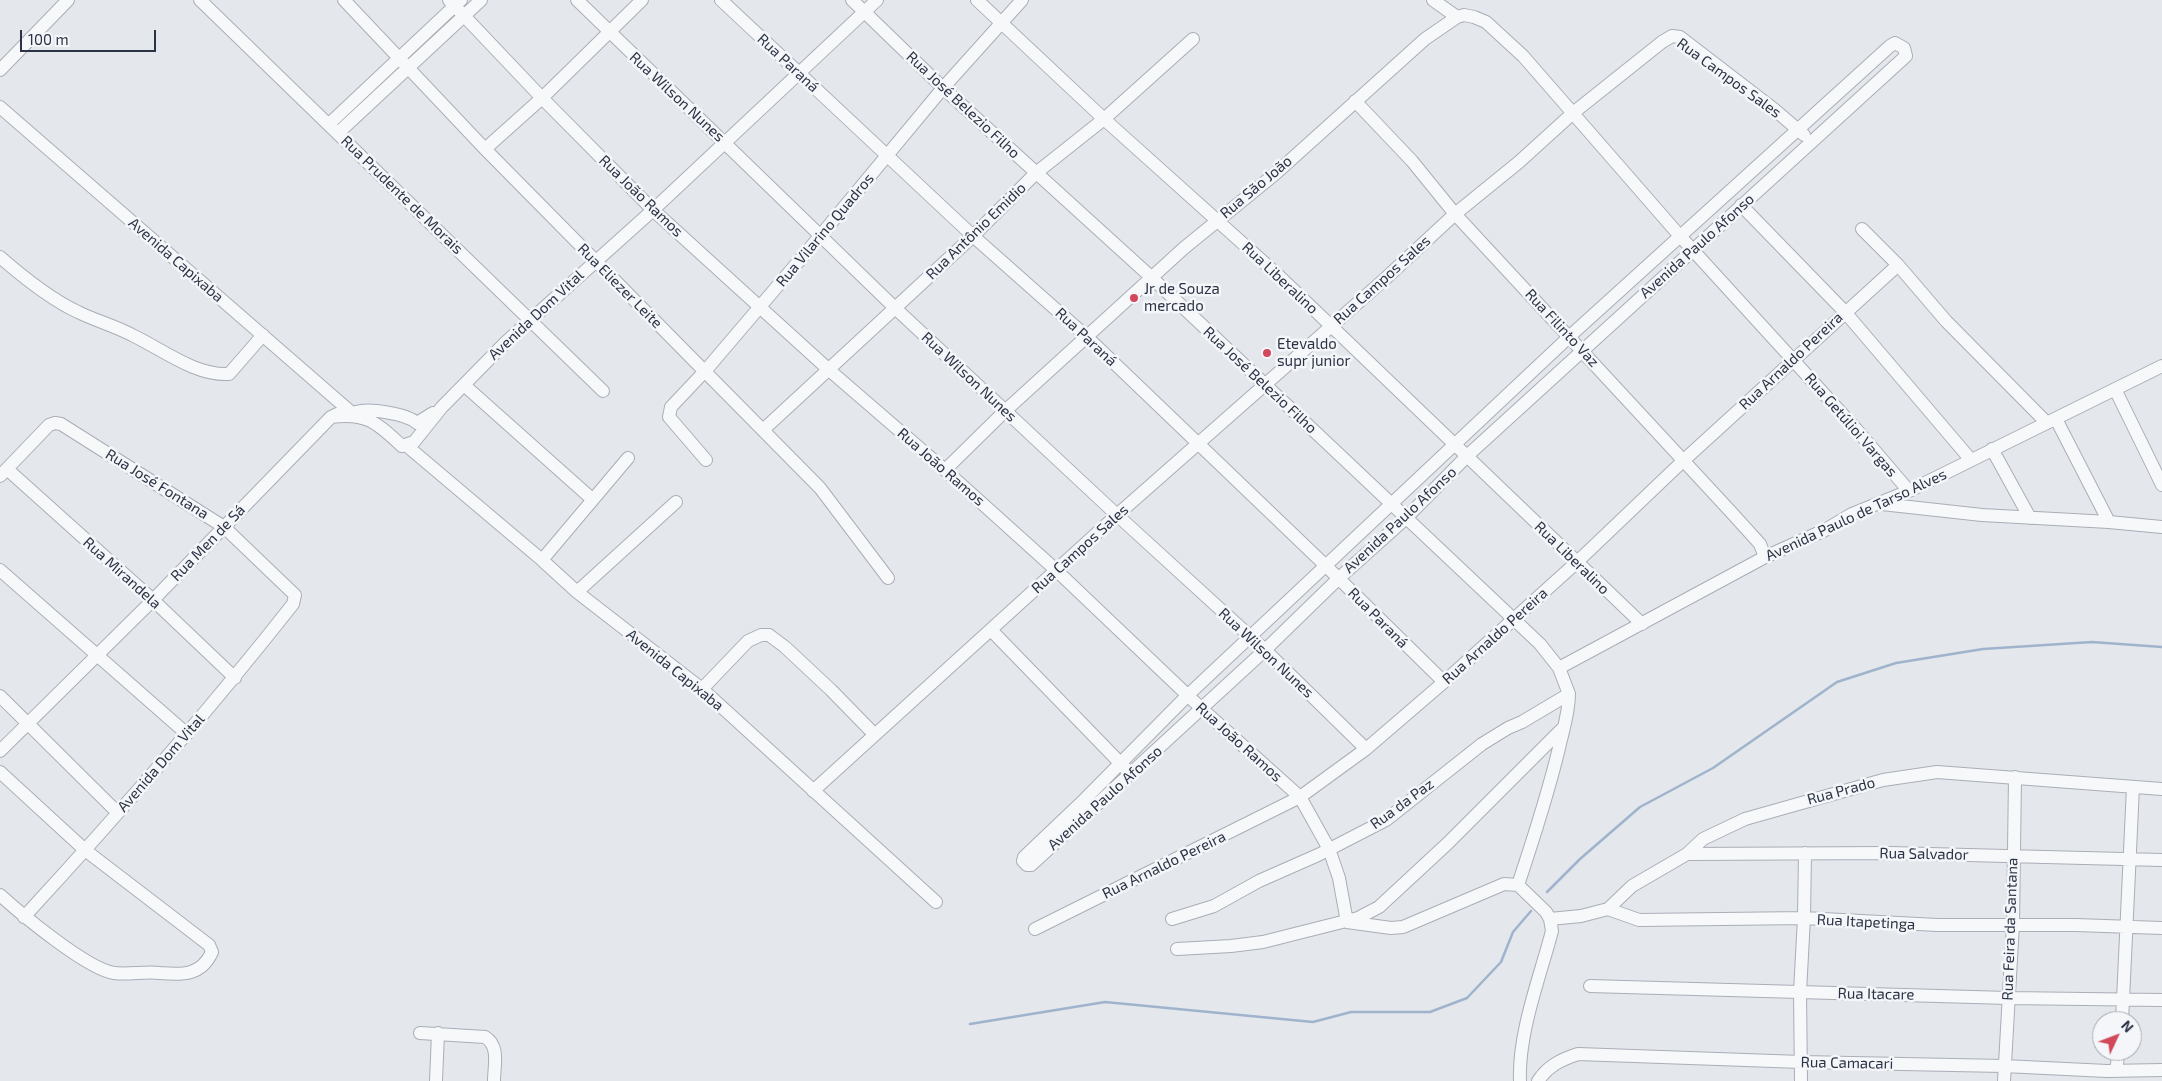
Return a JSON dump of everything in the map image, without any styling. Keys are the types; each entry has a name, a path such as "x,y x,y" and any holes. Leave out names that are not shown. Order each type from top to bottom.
{"street":[{"path":"0,70 68,0"},
{"name":"Rua Prudente de Morais","path":"200,0 603,391"},
{"name":"Rua Eliezer Leite","path":"344,0 594,261 706,370 820,488 888,578"},
{"path":"334,129 399,57 457,5 481,0"},
{"name":"Rua Wilson Nunes","path":"577,0 894,307 1265,650 1366,749"},
{"path":"485,149 542,98 642,0"},
{"name":"Rua Paraná","path":"721,0 887,157 1087,337 1444,682"},
{"name":"Rua José Belezio Filho","path":"852,0 943,88 1151,277 1513,620"},
{"name":"Avenida Dom Vital","path":"403,444 414,442 442,407 530,320 653,210 877,0"},
{"name":"Rua Liberalino","path":"977,0 1104,119 1218,220 1331,326 1576,563 1642,624"},
{"name":"Rua Vilarino Quadros","path":"706,460 669,417 672,407 821,235 943,88 1022,0"},
{"path":"1433,0 1457,17 1474,16 1486,22 1501,34 1555,91 1573,113"},
{"path":"334,129 408,66 457,5"},
{"name":"Rua João Ramos","path":"457,5 542,98 653,210 828,369 945,470 1056,570 1202,709 1300,797 1328,849 1339,878 1346,922"},
{"name":"Rua São João","path":"945,470 1005,411 1151,277 1275,174 1425,39 1457,17"},
{"name":"Rua Campos Sales","path":"813,791 1117,515 1455,214 1519,162 1573,113 1635,62 1672,36 1680,37 1812,142"},
{"name":"Rua Antônio Emidio","path":"763,430 973,236 1036,174 1104,119 1193,39"},
{"name":"Avenida Paulo Afonso","path":"1895,43 1900,44 1906,52 1906,56 1467,456 1406,518 1338,578 1265,650 1132,774 1031,865 1027,866 1022,861 1188,695 1679,235 1798,130 1890,46 1895,43"},
{"name":"Rua Filinto Vaz","path":"1355,101 1412,161 1455,214 1570,336 1760,544 1765,557"},
{"name":"Avenida Capixaba","path":"0,107 352,413"},
{"name":"Rua Getúlioi Vargas","path":"1573,113 1679,235 1856,429 1909,491"},
{"path":"1741,205 1845,312 1970,460"},
{"path":"1862,229 1898,265 1946,321 2052,421 2109,522"},
{"path":"0,257 50,295 78,312 132,335 189,365 212,372 229,374 262,335"},
{"name":"Rua Arnaldo Pereira","path":"1035,929 1300,797 1366,749 1444,682 1576,563 1684,460 1898,265"},
{"name":"Avenida Paulo de Tarso Alves","path":"1559,668 1765,557 1825,530 1852,514 1909,491 2162,366"},
{"path":"464,385 592,499"},
{"path":"2115,389 2162,485"},
{"path":"331,417 338,413 378,410 412,418 417,423 442,407"},
{"name":"Avenida Capixaba","path":"331,417 364,417 373,420 403,444 542,560 577,592 702,689 936,902"},
{"name":"Rua Men de Sá","path":"0,751 152,600 331,417"},
{"name":"Rua José Fontana","path":"3,472 49,426 55,423 66,426 224,527 291,590 295,595 293,604"},
{"path":"1992,449 2030,518"},
{"path":"542,560 628,458"},
{"name":"Rua Mirandela","path":"3,472 152,600 235,678"},
{"path":"577,592 676,502"},
{"path":"1880,504 1982,516 2109,522 2162,527"},
{"path":"0,570 187,734"},
{"name":"Avenida Dom Vital","path":"24,916 86,850 117,812 187,734 235,678 293,604"},
{"path":"1513,620 1540,644 1559,668 1569,694 1568,716 1543,811 1518,885"},
{"path":"991,630 1132,774"},
{"path":"702,689 748,641 760,634 769,634 831,690 874,734"},
{"name":"Rua da Paz","path":"1172,919 1214,906 1259,881 1386,820 1482,744 1569,694"},
{"path":"0,696 117,812"},
{"path":"1177,949 1263,942 1346,922 1380,907 1448,843 1564,727"},
{"path":"0,772 86,850 209,946 212,952 198,969 185,975 149,972 113,973 98,968 24,916 0,895"},
{"name":"Rua Prado","path":"1550,919 1581,916 1608,909 1632,886 1687,854 1703,839 1745,819 1883,780 1937,772 2162,789"},
{"name":"Rua Feira da Santana","path":"2004,1081 2013,924 2016,777"},
{"path":"2123,1011 2128,859 2133,787"},
{"path":"1800,1081 1800,992 1805,853"},
{"name":"Rua Salvador","path":"1687,854 1936,853 2013,857 2162,860"},
{"path":"1346,922 1391,928 1403,927 1504,884 1518,885 1546,912 1550,919 1552,931 1529,1016 1520,1067 1520,1081"},
{"name":"Rua Itapetinga","path":"1608,909 1639,920 1804,918 1937,924 2162,928"},
{"name":"Rua Itacare","path":"1590,986 2089,1000 2162,1000"},
{"path":"420,1033 486,1037 494,1045 494,1081"},
{"path":"436,1081 438,1033"},
{"name":"Rua Camacari","path":"1538,1081 1545,1070 1561,1059 1578,1054 1801,1062 2162,1070"},
{"path":"2090,1081 2111,1070 2115,1061"}],"waterway":[{"path":"1547,892 1580,859 1640,807 1713,768 1837,682 1896,663 1983,649 2092,642 2162,647"},
{"path":"970,1024 1105,1002 1313,1022 1351,1012 1430,1012 1467,998 1501,962 1513,932 1531,911"}],"place":[{"name":"Jr de Souza mercado","path":"1134,298"},
{"name":"Etevaldo supr junior","path":"1267,353"}]}
